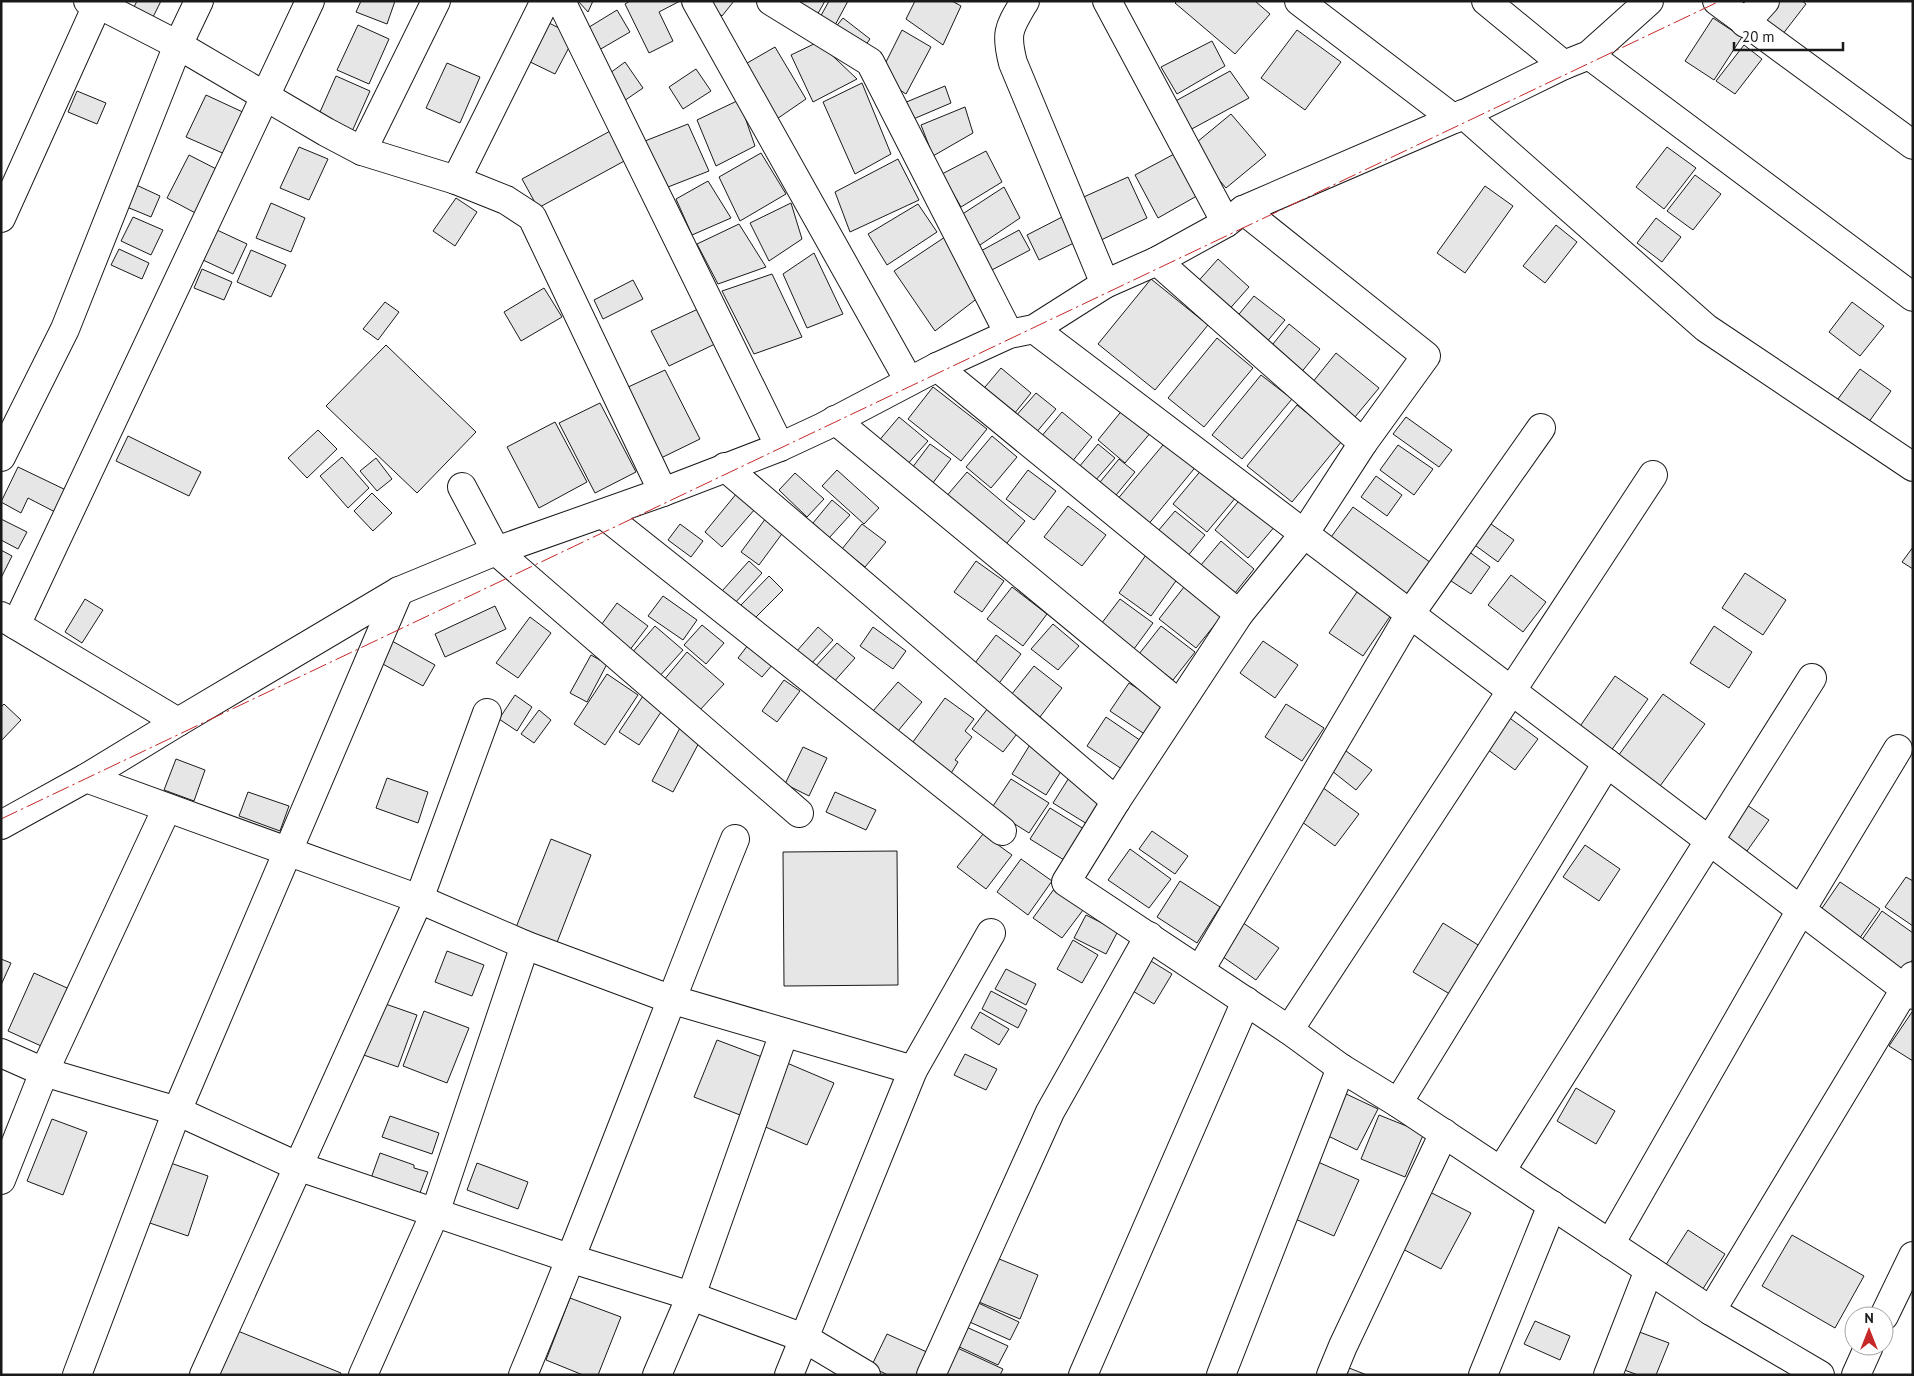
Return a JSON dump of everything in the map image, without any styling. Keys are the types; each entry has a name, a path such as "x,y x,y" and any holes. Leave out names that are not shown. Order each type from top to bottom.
{"street":[{"path":"1,457 65,329 178,45 199,1"},
{"path":"178,722 9,620 267,97 310,1"},
{"path":"362,151 436,1"},
{"path":"456,180 545,1"},
{"path":"562,1 780,448"},
{"path":"696,1 909,380"},
{"path":"771,1 870,62 1021,331 1304,534 1801,910 1910,986 1711,1311"},
{"path":"1025,1 1010,26 1008,41 1013,63 1105,284"},
{"path":"1107,1 1234,217 1426,356 1363,443 1304,534 1239,614 1116,801 1066,882 1289,1030 1341,1068 1398,1102 1711,1311 1820,1375"},
{"path":"1299,1 1458,116 1706,328 1913,466"},
{"path":"1486,1 1564,65"},
{"path":"1,825 86,778 399,592 496,551 664,492 725,467 780,448 909,380 1021,331 1105,284 1157,261 1234,217 1458,116 1589,54 1649,1"},
{"path":"1717,1 1913,145"},
{"path":"1745,23 1765,1"},
{"path":"1,218 95,2 178,45 362,151 456,180 506,200 532,217 664,492"},
{"path":"1589,54 1913,298"},
{"path":"1157,261 1363,443"},
{"path":"937,367 1239,614"},
{"path":"835,420 1179,704"},
{"path":"1200,970 1410,614 1541,428"},
{"path":"725,467 1116,801"},
{"path":"1289,1030 1653,475"},
{"path":"462,487 496,551 799,813"},
{"path":"603,514 1002,831"},
{"path":"78,1375 177,1111 399,592"},
{"path":"1501,1171 1812,678"},
{"path":"204,1375 419,899 487,713"},
{"path":"1610,1244 1801,910 1898,749"},
{"path":"1398,1102 1607,763"},
{"path":"86,778 419,899 525,945 670,999 913,1070"},
{"path":"1,1180 44,1072 167,808"},
{"path":"523,1375 572,1259 670,999 735,839"},
{"path":"789,1375 913,1070 991,933"},
{"path":"931,1375 1050,1112 1149,936"},
{"path":"364,1375 435,1213 525,945"},
{"path":"1083,1375 1246,1001"},
{"path":"657,1375 691,1296 784,1033"},
{"path":"1,1053 44,1072 177,1111 298,1166 572,1259 691,1296 804,1338 866,1375"},
{"path":"1220,1375 1341,1068"},
{"path":"1331,1375 1444,1133"},
{"path":"1484,1375 1552,1205"},
{"path":"1889,1306 1913,1256"},
{"path":"1608,1375 1649,1270"},
{"path":"1856,1375 1865,1356"}],"building":[{"path":"137,1 161,1 151,21 132,11"},
{"path":"361,1 395,1 387,24 356,12"},
{"path":"578,1 593,1 588,12"},
{"path":"630,1 680,1 659,12 673,41 649,53 625,4"},
{"path":"708,1 734,1 722,16 707,3"},
{"path":"802,1 825,1 816,17 798,8"},
{"path":"829,1 848,1 833,29 818,21"},
{"path":"915,1 952,1 961,6 943,45 906,19"},
{"path":"1177,1 1255,1 1270,14 1235,54 1175,3"},
{"path":"1775,1 1802,1 1806,4 1779,39 1759,24"},
{"path":"617,10 630,32 599,50 586,29"},
{"path":"843,18 870,39 862,50 834,29"},
{"path":"1713,18 1742,37 1714,80 1685,61"},
{"path":"541,19 575,36 555,74 522,58"},
{"path":"358,25 389,39 369,84 337,70"},
{"path":"902,30 931,47 906,94 879,76"},
{"path":"1297,30 1341,62 1305,110 1261,78"},
{"path":"1212,41 1225,66 1177,94 1161,67"},
{"path":"818,42 857,79 813,102 791,55"},
{"path":"1744,45 1762,59 1735,94 1716,81"},
{"path":"775,47 806,99 768,125 742,66"},
{"path":"625,62 643,88 624,101 606,76"},
{"path":"447,63 480,77 460,123 426,108"},
{"path":"696,69 711,91 683,109 669,87"},
{"path":"1230,71 1249,98 1188,131 1172,103"},
{"path":"336,76 370,91 350,136 316,121"},
{"path":"862,83 891,154 855,174 823,102"},
{"path":"945,86 951,103 911,120 904,103"},
{"path":"77,91 106,103 97,124 68,112"},
{"path":"206,95 247,114 227,155 186,137"},
{"path":"739,100 755,146 716,166 697,120"},
{"path":"965,107 973,133 933,156 921,125"},
{"path":"1231,114 1266,155 1226,188 1191,147"},
{"path":"688,124 709,171 668,187 645,141"},
{"path":"612,130 628,159 538,208 522,179"},
{"path":"299,147 328,159 309,200 280,188"},
{"path":"1667,147 1696,168 1664,209 1636,187"},
{"path":"986,151 1002,182 961,207 942,174"},
{"path":"761,153 786,194 740,221 719,177"},
{"path":"1176,153 1202,193 1158,218 1135,175"},
{"path":"189,155 226,174 203,217 167,198"},
{"path":"898,159 919,200 850,232 835,192"},
{"path":"1695,175 1721,194 1693,230 1667,211"},
{"path":"1128,177 1147,218 1097,242 1077,200"},
{"path":"708,181 731,218 692,235 676,199"},
{"path":"132,183 160,196 151,217 122,205"},
{"path":"1485,186 1513,206 1465,273 1437,253"},
{"path":"1004,187 1020,218 977,247 961,215"},
{"path":"456,198 477,212 455,246 433,231"},
{"path":"271,203 305,218 291,252 256,238"},
{"path":"791,203 802,239 769,261 750,223"},
{"path":"918,204 937,232 887,265 868,234"},
{"path":"1066,215 1078,241 1039,260 1027,235"},
{"path":"133,217 163,230 151,255 121,241"},
{"path":"1656,218 1681,237 1662,262 1637,243"},
{"path":"739,224 766,267 718,284 697,244"},
{"path":"1556,225 1577,242 1545,283 1523,266"},
{"path":"217,230 247,244 233,274 203,260"},
{"path":"1019,230 1030,250 990,271 979,252"},
{"path":"945,237 979,297 935,331 894,271"},
{"path":"119,249 149,263 142,279 111,265"},
{"path":"251,250 286,265 271,297 237,282"},
{"path":"814,253 843,314 807,328 783,274"},
{"path":"1218,259 1249,287 1226,313 1194,286"},
{"path":"202,269 232,282 224,300 194,288"},
{"path":"772,274 802,337 754,354 722,291"},
{"path":"1151,279 1208,325 1155,390 1098,344"},
{"path":"633,280 643,299 603,319 594,300"},
{"path":"544,288 562,317 521,341 504,312"},
{"path":"1254,296 1285,320 1265,344 1235,319"},
{"path":"385,302 399,312 378,340 363,329"},
{"path":"1852,302 1884,326 1860,356 1829,332"},
{"path":"698,309 715,344 669,366 651,331"},
{"path":"1289,324 1320,349 1300,374 1269,349"},
{"path":"1217,338 1253,368 1204,427 1168,398"},
{"path":"386,345 476,432 417,493 326,406"},
{"path":"1336,353 1379,388 1350,423 1308,388"},
{"path":"1001,368 1031,393 1010,419 980,393"},
{"path":"1860,369 1891,391 1866,426 1835,403"},
{"path":"665,370 700,439 661,458 626,388"},
{"path":"1261,375 1292,399 1242,459 1212,435"},
{"path":"933,387 987,429 961,461 908,419"},
{"path":"1036,393 1056,409 1035,434 1015,417"},
{"path":"600,403 636,472 595,493 559,423"},
{"path":"1297,405 1342,441 1292,502 1247,466"},
{"path":"1124,408 1152,431 1125,463 1098,440"},
{"path":"1062,412 1092,437 1071,463 1040,438"},
{"path":"899,417 928,441 905,467 877,443"},
{"path":"1406,417 1452,450 1439,467 1393,434"},
{"path":"555,422 587,482 539,508 507,447"},
{"path":"318,430 337,449 307,478 288,458"},
{"path":"128,436 201,472 189,496 116,461"},
{"path":"992,436 1017,457 991,488 966,467"},
{"path":"1168,439 1198,464 1147,526 1116,501"},
{"path":"930,444 951,459 929,488 909,472"},
{"path":"1098,444 1115,458 1095,481 1079,467"},
{"path":"1398,445 1433,469 1414,495 1380,470"},
{"path":"342,457 369,488 348,508 320,476"},
{"path":"376,458 392,479 377,491 360,471"},
{"path":"1119,459 1135,472 1112,500 1096,487"},
{"path":"18,467 68,491 57,513 28,498 21,513 1,502"},
{"path":"1203,468 1237,496 1207,532 1173,504"},
{"path":"837,470 879,508 864,524 822,486"},
{"path":"1028,470 1056,491 1034,520 1006,499"},
{"path":"967,472 1025,521 998,554 939,505"},
{"path":"795,473 824,499 807,517 779,490"},
{"path":"1376,476 1402,495 1387,516 1361,497"},
{"path":"372,493 392,513 373,531 354,511"},
{"path":"737,493 755,509 722,547 705,532"},
{"path":"1242,497 1276,525 1248,558 1215,530"},
{"path":"832,500 850,515 829,538 813,523"},
{"path":"1068,506 1106,535 1082,566 1044,537"},
{"path":"1353,507 1434,565 1407,602 1326,544"},
{"path":"1175,511 1205,535 1182,563 1152,538"},
{"path":"766,518 784,531 759,565 741,552"},
{"path":"1,519 27,532 18,549 1,540"},
{"path":"1488,522 1514,540 1498,562 1472,543"},
{"path":"680,524 703,541 691,557 668,540"},
{"path":"862,524 886,542 865,567 842,549"},
{"path":"1221,541 1254,569 1235,593 1201,565"},
{"path":"1913,547 1913,569 1902,562"},
{"path":"1,550 12,556 1,578"},
{"path":"1468,551 1490,567 1471,594 1448,579"},
{"path":"1146,555 1178,578 1151,616 1119,593"},
{"path":"749,561 762,573 735,603 722,591"},
{"path":"976,561 1004,581 982,612 954,592"},
{"path":"1745,573 1786,600 1763,635 1722,608"},
{"path":"1511,575 1546,602 1523,632 1488,605"},
{"path":"769,576 783,590 754,619 741,605"},
{"path":"1012,587 1047,614 1023,646 987,619"},
{"path":"1184,587 1221,617 1196,648 1159,619"},
{"path":"1357,592 1391,615 1363,656 1329,633"},
{"path":"663,596 697,620 683,640 648,616"},
{"path":"85,599 103,610 82,643 65,632"},
{"path":"1120,599 1153,623 1131,653 1098,628"},
{"path":"617,603 648,626 629,651 599,628"},
{"path":"495,606 506,629 445,657 435,634"},
{"path":"530,617 551,633 518,678 496,663"},
{"path":"1053,624 1079,646 1058,670 1031,649"},
{"path":"702,625 724,643 706,664 684,645"},
{"path":"655,626 683,650 658,678 631,654"},
{"path":"1161,626 1195,652 1173,680 1139,654"},
{"path":"1714,626 1752,652 1729,688 1690,663"},
{"path":"818,627 833,640 811,664 796,652"},
{"path":"873,627 906,651 893,669 860,646"},
{"path":"996,635 1021,654 997,686 972,667"},
{"path":"392,641 435,665 423,686 381,663"},
{"path":"1263,641 1298,665 1275,698 1240,673"},
{"path":"837,643 855,658 832,684 814,668"},
{"path":"748,645 773,664 762,677 738,658"},
{"path":"687,652 724,684 699,711 663,681"},
{"path":"591,655 607,664 587,702 570,693"},
{"path":"1034,666 1062,688 1040,717 1011,695"},
{"path":"607,674 638,695 605,745 574,724"},
{"path":"1615,676 1648,699 1608,755 1576,732"},
{"path":"784,680 800,691 777,722 762,711"},
{"path":"898,682 922,702 898,731 873,711"},
{"path":"1129,683 1168,708 1149,737 1110,711"},
{"path":"1663,694 1705,724 1655,793 1613,763"},
{"path":"515,695 532,707 517,731 499,719"},
{"path":"643,696 663,709 639,745 619,732"},
{"path":"945,698 974,719 965,731 972,737 955,760 958,762 950,775 910,746"},
{"path":"4,704 21,720 1,741 1,707"},
{"path":"991,704 1023,726 1003,752 972,729"},
{"path":"1286,704 1324,728 1302,761 1265,737"},
{"path":"539,710 551,720 534,743 521,734"},
{"path":"1507,716 1538,739 1515,770 1483,746"},
{"path":"1106,717 1147,745 1128,773 1087,746"},
{"path":"681,726 702,737 673,792 652,781"},
{"path":"1031,743 1065,765 1046,795 1012,774"},
{"path":"803,747 827,758 809,796 785,784"},
{"path":"1342,748 1372,770 1356,790 1327,767"},
{"path":"176,759 205,770 194,801 164,790"},
{"path":"1072,773 1111,797 1092,827 1053,803"},
{"path":"387,778 428,792 418,823 376,808"},
{"path":"1011,779 1049,803 1029,833 991,809"},
{"path":"1322,787 1359,814 1335,846 1298,819"},
{"path":"248,792 289,806 280,831 239,816"},
{"path":"835,792 876,810 866,830 826,812"},
{"path":"1744,803 1769,820 1747,851 1722,835"},
{"path":"1050,808 1084,829 1064,860 1030,839"},
{"path":"1152,831 1188,856 1175,874 1139,849"},
{"path":"983,834 1012,855 986,889 957,867"},
{"path":"551,839 591,855 556,945 515,930"},
{"path":"1585,845 1620,869 1599,901 1563,877"},
{"path":"1130,849 1171,879 1149,908 1108,880"},
{"path":"897,851 898,985 784,986 783,852"},
{"path":"1021,859 1052,881 1028,915 997,892"},
{"path":"1906,877 1913,881 1913,926 1885,907"},
{"path":"1180,881 1220,907 1197,943 1157,917"},
{"path":"1840,882 1880,909 1857,942 1818,914"},
{"path":"1057,885 1086,906 1062,938 1033,918"},
{"path":"1882,911 1913,933 1913,959 1902,974 1859,944"},
{"path":"1086,915 1118,931 1106,954 1074,938"},
{"path":"1239,920 1279,948 1256,980 1216,952"},
{"path":"1443,923 1483,948 1453,996 1413,972"},
{"path":"1073,940 1098,955 1082,983 1057,969"},
{"path":"447,951 484,965 472,996 435,982"},
{"path":"1146,958 1172,974 1154,1004 1128,988"},
{"path":"1,959 11,963 1,985"},
{"path":"1006,969 1036,984 1026,1005 995,989"},
{"path":"34,973 76,992 50,1050 8,1031"},
{"path":"991,991 1027,1010 1018,1028 982,1009"},
{"path":"377,1001 417,1015 398,1067 358,1053"},
{"path":"424,1011 469,1028 447,1083 403,1066"},
{"path":"980,1012 1009,1029 999,1045 971,1028"},
{"path":"1913,1012 1913,1061 1889,1046"},
{"path":"717,1040 762,1057 740,1115 694,1097"},
{"path":"965,1054 997,1069 986,1090 954,1075"},
{"path":"787,1063 834,1083 807,1145 761,1125"},
{"path":"1576,1088 1615,1111 1596,1144 1557,1121"},
{"path":"1342,1092 1378,1109 1357,1150 1322,1133"},
{"path":"1379,1115 1424,1133 1405,1177 1361,1159"},
{"path":"390,1116 439,1133 432,1154 382,1137"},
{"path":"52,1119 87,1132 63,1195 27,1181"},
{"path":"380,1153 428,1172 418,1198 370,1181"},
{"path":"162,1160 208,1176 188,1236 141,1220"},
{"path":"1318,1162 1359,1180 1334,1236 1293,1218"},
{"path":"477,1163 528,1182 518,1209 467,1190"},
{"path":"1426,1190 1471,1213 1441,1269 1397,1246"},
{"path":"1688,1230 1725,1254 1699,1295 1662,1271"},
{"path":"1792,1235 1864,1276 1847,1306 1844,1306 1844,1312 1835,1328 1762,1286"},
{"path":"992,1256 1038,1275 1020,1319 974,1300"},
{"path":"570,1298 621,1317 598,1375 583,1375 546,1360"},
{"path":"972,1300 1019,1322 1010,1340 963,1319"},
{"path":"1535,1321 1570,1336 1560,1360 1524,1344"},
{"path":"962,1325 1008,1346 998,1365 953,1344"},
{"path":"228,1327 341,1373 340,1375 209,1375"},
{"path":"1634,1330 1669,1343 1656,1375 1638,1375 1619,1368"},
{"path":"887,1334 929,1353 919,1375 888,1375 871,1367"},
{"path":"951,1345 1003,1369 1000,1375 937,1375"},
{"path":"1349,1368 1367,1375 1347,1375"}],"power":[{"path":"1,819 1720,1"}]}
